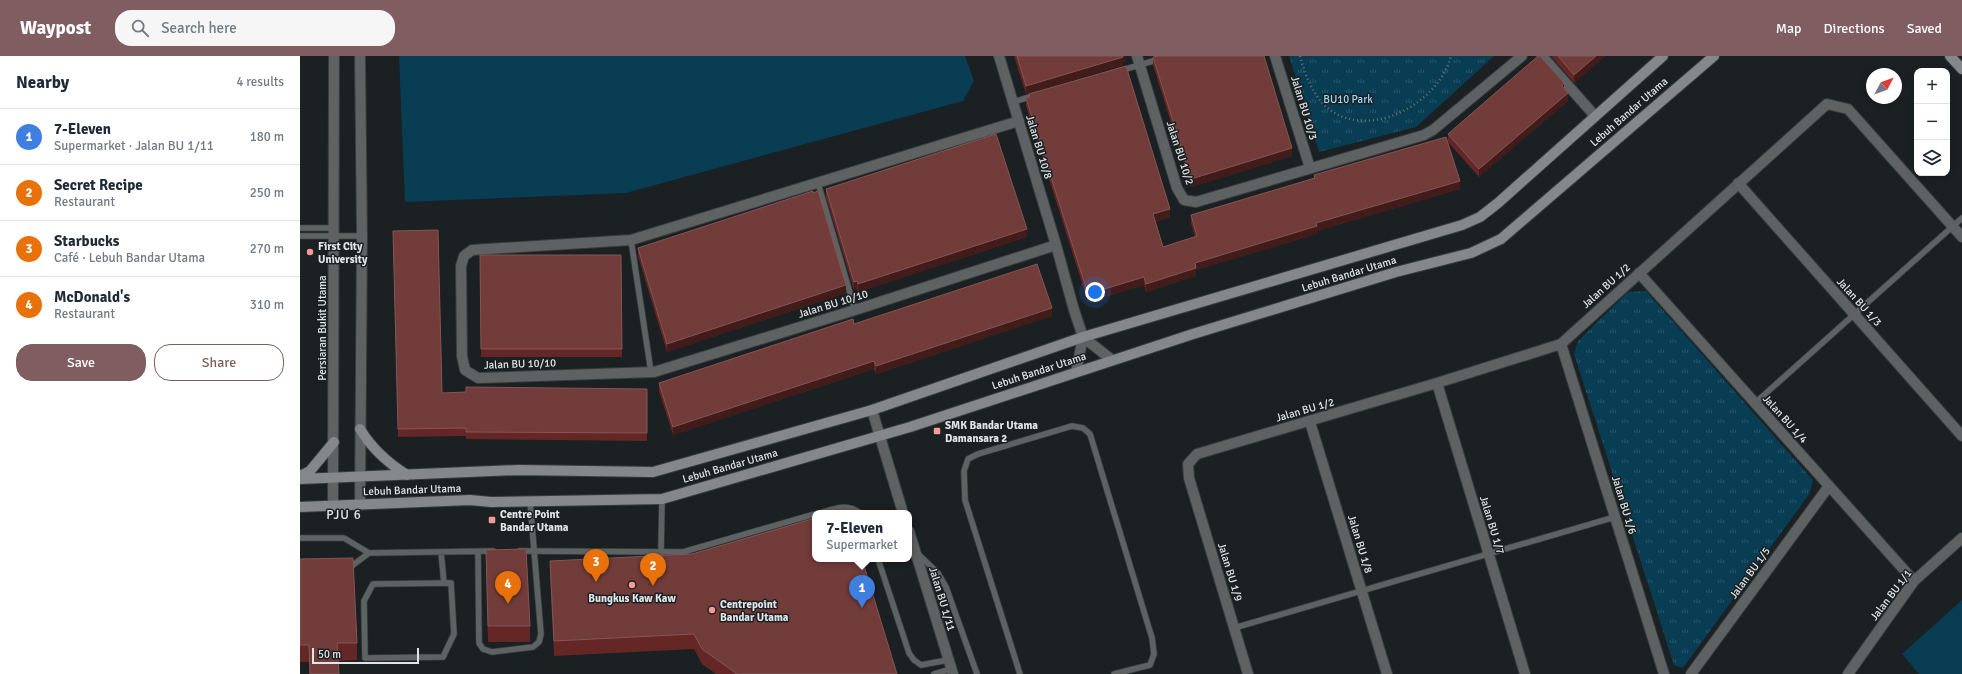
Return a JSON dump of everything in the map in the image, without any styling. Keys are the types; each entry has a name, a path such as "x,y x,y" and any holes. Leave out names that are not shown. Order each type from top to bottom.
{"main road":[{"name":"Lebuh Bandar Utama","path":"300,478 334,478 518,470 653,472 872,410 1083,337 1462,225 1480,216 1498,203 1663,56"},
{"name":"Lebuh Bandar Utama","path":"300,506 470,500 491,502 662,499 880,436 1112,360 1396,272 1471,253 1501,239 1714,56"},
{"path":"1950,56 1962,69"},
{"path":"360,429 370,445 386,460 407,475"},
{"path":"300,478 310,471 334,442"}],"street":[{"name":"Persiaran Bukit Utama","path":"333,505 335,232 334,56"},
{"path":"360,56 362,236 360,504"},
{"name":"Jalan BU 10/8","path":"999,56 1056,244"},
{"name":"Jalan BU 10/3","path":"1275,56 1310,168"},
{"path":"1310,168 1424,135 1434,130 1522,56"},
{"path":"1542,56 1595,116"},
{"name":"Jalan BU 10/2","path":"1138,60 1177,188 1184,200 1196,202 1310,168"},
{"name":"Jalan BU 1/2","path":"1189,478 1188,464 1197,454 1310,422 1561,344 1826,104 1848,109 1962,237"},
{"name":"Jalan BU 10/10","path":"1019,121 631,240 472,250 464,256 461,266 462,356 465,370 478,378 651,372 855,310 1056,244"},
{"name":"Jalan BU 1/3","path":"1738,183 1962,436"},
{"path":"1056,244 1083,337 1076,372"},
{"name":"Jalan BU 1/4","path":"1639,273 1914,581"},
{"path":"1083,337 1112,360"},
{"name":"Jalan BU 1/6","path":"1561,344 1664,674"},
{"name":"Jalan BU 1/7","path":"1436,383 1525,674"},
{"path":"872,410 903,510"},
{"name":"Jalan BU 1/8","path":"1310,422 1387,674"},
{"name":"Jalan BU 1/9","path":"1189,478 1248,674"},
{"name":"Jalan BU 1/5","path":"1691,674 1829,486"},
{"name":"Jalan BU 1/1","path":"1848,674 1914,581 1962,538"},
{"name":"Jalan BU 1/11","path":"912,542 951,667"}],"lane":[{"path":"1110,74 1138,60 1170,56"},
{"path":"1013,102 1043,93"},
{"path":"818,182 855,310"},
{"path":"1754,403 1962,218"},
{"path":"300,228 362,236"},
{"path":"300,236 335,232"},
{"path":"631,240 651,372"},
{"path":"1020,674 965,500 964,471 968,459 978,454 1072,426 1083,428 1090,434 1152,638 1154,654 1150,665 1114,674"},
{"path":"661,553 662,499"},
{"path":"478,552 479,643 483,649 492,652 533,647 539,642 541,634 530,501"},
{"path":"830,510 841,507 854,508 856,510"},
{"path":"513,551 683,552 812,515"},
{"path":"1234,628 1615,517"},
{"path":"300,538 344,538 369,553 499,551"},
{"path":"441,552 444,583"},
{"path":"915,552 938,573 946,587 977,674"},
{"path":"342,568 349,568 369,553"},
{"path":"879,562 909,652 914,660 922,665 951,667"},
{"path":"451,582 454,634 443,657 366,658 364,601 373,584 444,583 451,582"},
{"path":"934,674 951,667"}],"path":[{"path":"1300,56 1308,81 1325,105 1337,113 1365,120 1385,118 1404,112 1420,101 1437,86 1447,70 1451,56"}],"green space":[{"path":"399,56 965,56 974,81 963,101 626,193 405,202"},
{"name":"BU10 Park","path":"1289,56 1494,56 1416,127 1319,152"},
{"path":"1646,291 1813,480 1810,493 1683,668 1674,665 1574,354 1578,341 1628,292"},
{"path":"1962,600 1962,674 1919,674 1902,654"}],"building":[{"path":"1017,56 1123,56 1123,57 1026,86"},
{"path":"1264,56 1292,148 1191,179 1153,57"},
{"path":"1538,56 1540,56 1564,83 1562,86 1568,93 1479,169 1448,134"},
{"path":"1558,56 1596,56 1574,75"},
{"path":"1126,66 1170,209 1153,214 1163,247 1197,236 1191,215 1315,178 1314,175 1446,137 1460,181 1316,223 1317,226 1195,263 1196,268 1146,284 1144,277 1088,294 1026,98 1030,97 1029,94"},
{"path":"996,134 1027,229 858,284 857,281 854,282 826,189"},
{"path":"813,191 813,193 818,191 846,285 667,344 638,248"},
{"path":"438,230 442,393 466,392 466,387 647,389 647,433 466,432 466,428 398,429 393,231"},
{"path":"480,255 621,255 622,349 481,349"},
{"path":"1037,264 1052,308 876,366 874,361 673,427 659,383 853,319 854,324"},
{"name":"Centrepoint Bandar Utama","path":"812,519 812,562 863,562 897,674 737,674 702,649 694,634 554,641 550,561 692,554"},
{"path":"526,549 530,626 488,626 486,550"},
{"path":"353,558 357,643 337,643 339,674 310,674 309,645 300,645 300,559"}],"place":[{"name":"First City University","path":"310,252"},
{"name":"SMK Bandar Utama Damansara 2","path":"937,431"},
{"name":"Centre Point Bandar Utama","path":"492,520"},
{"name":"Starbucks","path":"596,582"},
{"name":"Bungkus Kaw Kaw","path":"632,585"},
{"name":"Secret Recipe","path":"653,586"},
{"name":"McDonald's","path":"508,604"},
{"name":"7-Eleven","path":"862,608"},
{"name":"Centrepoint Bandar Utama","path":"712,610"}],"district":[{"name":"PJU 6","path":"344,515"}]}
